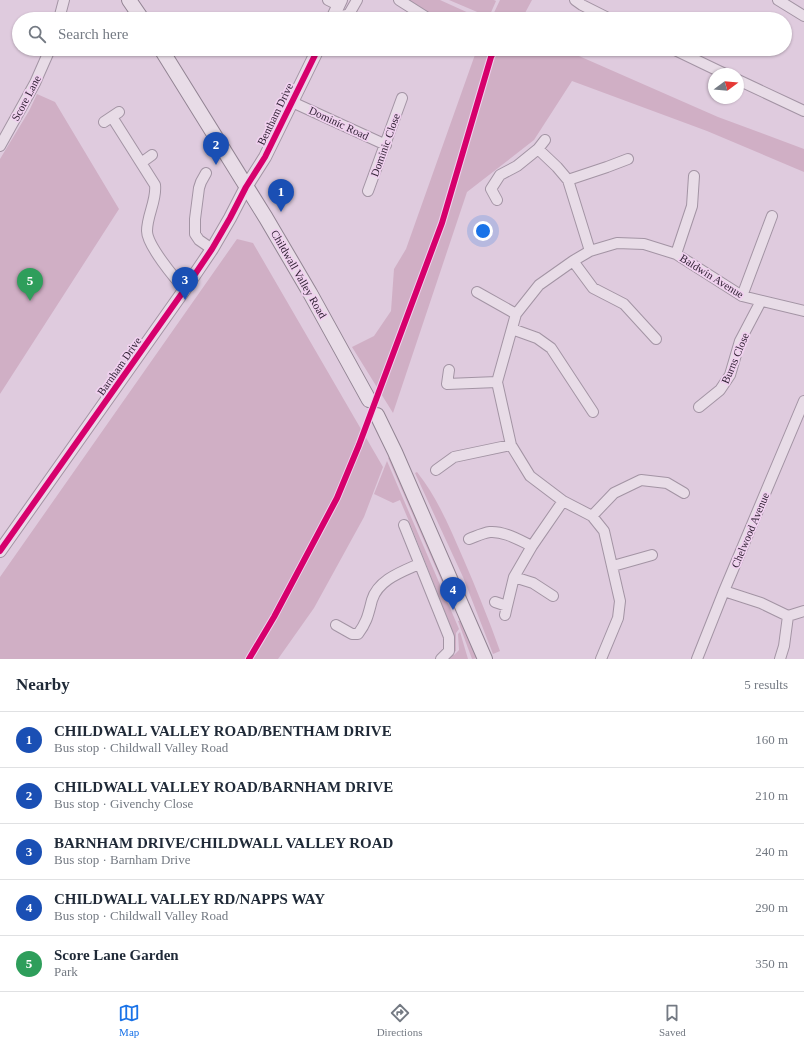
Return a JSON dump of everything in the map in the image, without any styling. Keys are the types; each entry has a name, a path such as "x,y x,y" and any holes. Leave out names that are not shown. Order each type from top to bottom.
{"main road":[{"path":"130,0 138,12"},
{"name":"Childwall Valley Road","path":"165,56 310,293 369,400"},
{"path":"377,415 485,659"}],"street":[{"path":"61,12 64,0"},
{"path":"350,12 357,0"},
{"path":"399,0 418,12"},
{"path":"575,0 596,12"},
{"path":"778,0 804,16"},
{"name":"Score Lane","path":"0,146 35,83 47,56"},
{"name":"Bentham Drive","path":"246,187 265,157 315,56"},
{"path":"688,56 713,68"},
{"path":"744,83 804,111"},
{"name":"Dominic Close","path":"368,192 402,98"},
{"name":"Dominic Road","path":"292,102 386,145"},
{"path":"112,117 154,183 155,188 148,226 148,237 173,277 185,289"},
{"path":"498,200 491,189 500,175 517,166 538,149 545,140"},
{"path":"538,149 568,180 590,251"},
{"path":"141,163 152,155"},
{"path":"568,180 628,159"},
{"path":"206,173 199,188 195,231 197,239 212,249"},
{"path":"676,254 692,206 694,176"},
{"name":"Barnham Drive","path":"0,551 185,289 212,249 246,187"},
{"path":"742,296 772,216"},
{"name":"Baldwin Avenue","path":"601,659 618,618 620,601 604,530 592,516 563,501 530,476 511,444 497,382 516,314 539,285 590,251 617,242 644,244 676,254 742,296 804,312"},
{"path":"573,261 593,288 624,304 656,339"},
{"path":"477,292 516,314"},
{"name":"Burns Close","path":"699,408 720,390 730,375 740,341 761,300"},
{"path":"512,329 537,338 551,348 593,412"},
{"path":"449,370 447,384 497,382"},
{"name":"Chelwood Avenue","path":"697,659 804,401"},
{"path":"436,470 454,457 511,444"},
{"path":"592,516 614,493 642,480 667,483 684,493"},
{"path":"495,602 506,610 514,577 532,546 563,501"},
{"path":"404,525 449,637 449,651 441,659"},
{"path":"469,539 491,532 509,536 532,546"},
{"path":"613,566 652,555"},
{"path":"336,625 352,634 358,634 364,625 369,613 372,599 378,588 398,574 419,564"},
{"path":"514,577 534,582 553,596"},
{"path":"724,591 761,603 788,616 804,611"},
{"path":"780,659 784,646 788,616"}],"shaded area":[{"path":"404,0 440,0 467,12 424,12"},
{"path":"449,0 496,1 491,12 477,12"},
{"path":"500,0 532,0 526,12 494,12"},
{"path":"475,56 579,56 718,117 804,149 804,172 707,131 572,81 534,140 467,192 393,413 352,347 374,336 391,311 394,269 406,249"},
{"path":"37,94 55,102 119,209 0,394 0,159 29,111"},
{"path":"237,239 253,243 383,467 364,517 314,608 278,659 0,659 0,577"},
{"path":"390,457 457,604 452,605 388,458"},
{"path":"387,461 459,629 456,633 456,651 454,652 452,632 449,622 400,500 393,503 374,494"},
{"path":"417,472 437,502 448,524 478,592 500,651 493,654 463,577 415,473"},
{"path":"464,620 478,658 472,659 458,621"},
{"path":"460,632 468,659 447,659 451,654 454,655 459,650 458,634"}],"cycle path":[{"path":"0,551 212,249 246,187 265,157 315,56"},
{"path":"249,659 274,617 337,498 359,445 442,223 492,56"}],"place":[{"name":"CHILDWALL VALLEY ROAD/BARNHAM DRIVE","path":"216,165"},
{"name":"CHILDWALL VALLEY ROAD/BENTHAM DRIVE","path":"281,212"},
{"name":"BARNHAM DRIVE/CHILDWALL VALLEY ROAD","path":"185,300"},
{"name":"Score Lane Garden","path":"30,301"},
{"name":"CHILDWALL VALLEY RD/NAPPS WAY","path":"453,610"}]}
